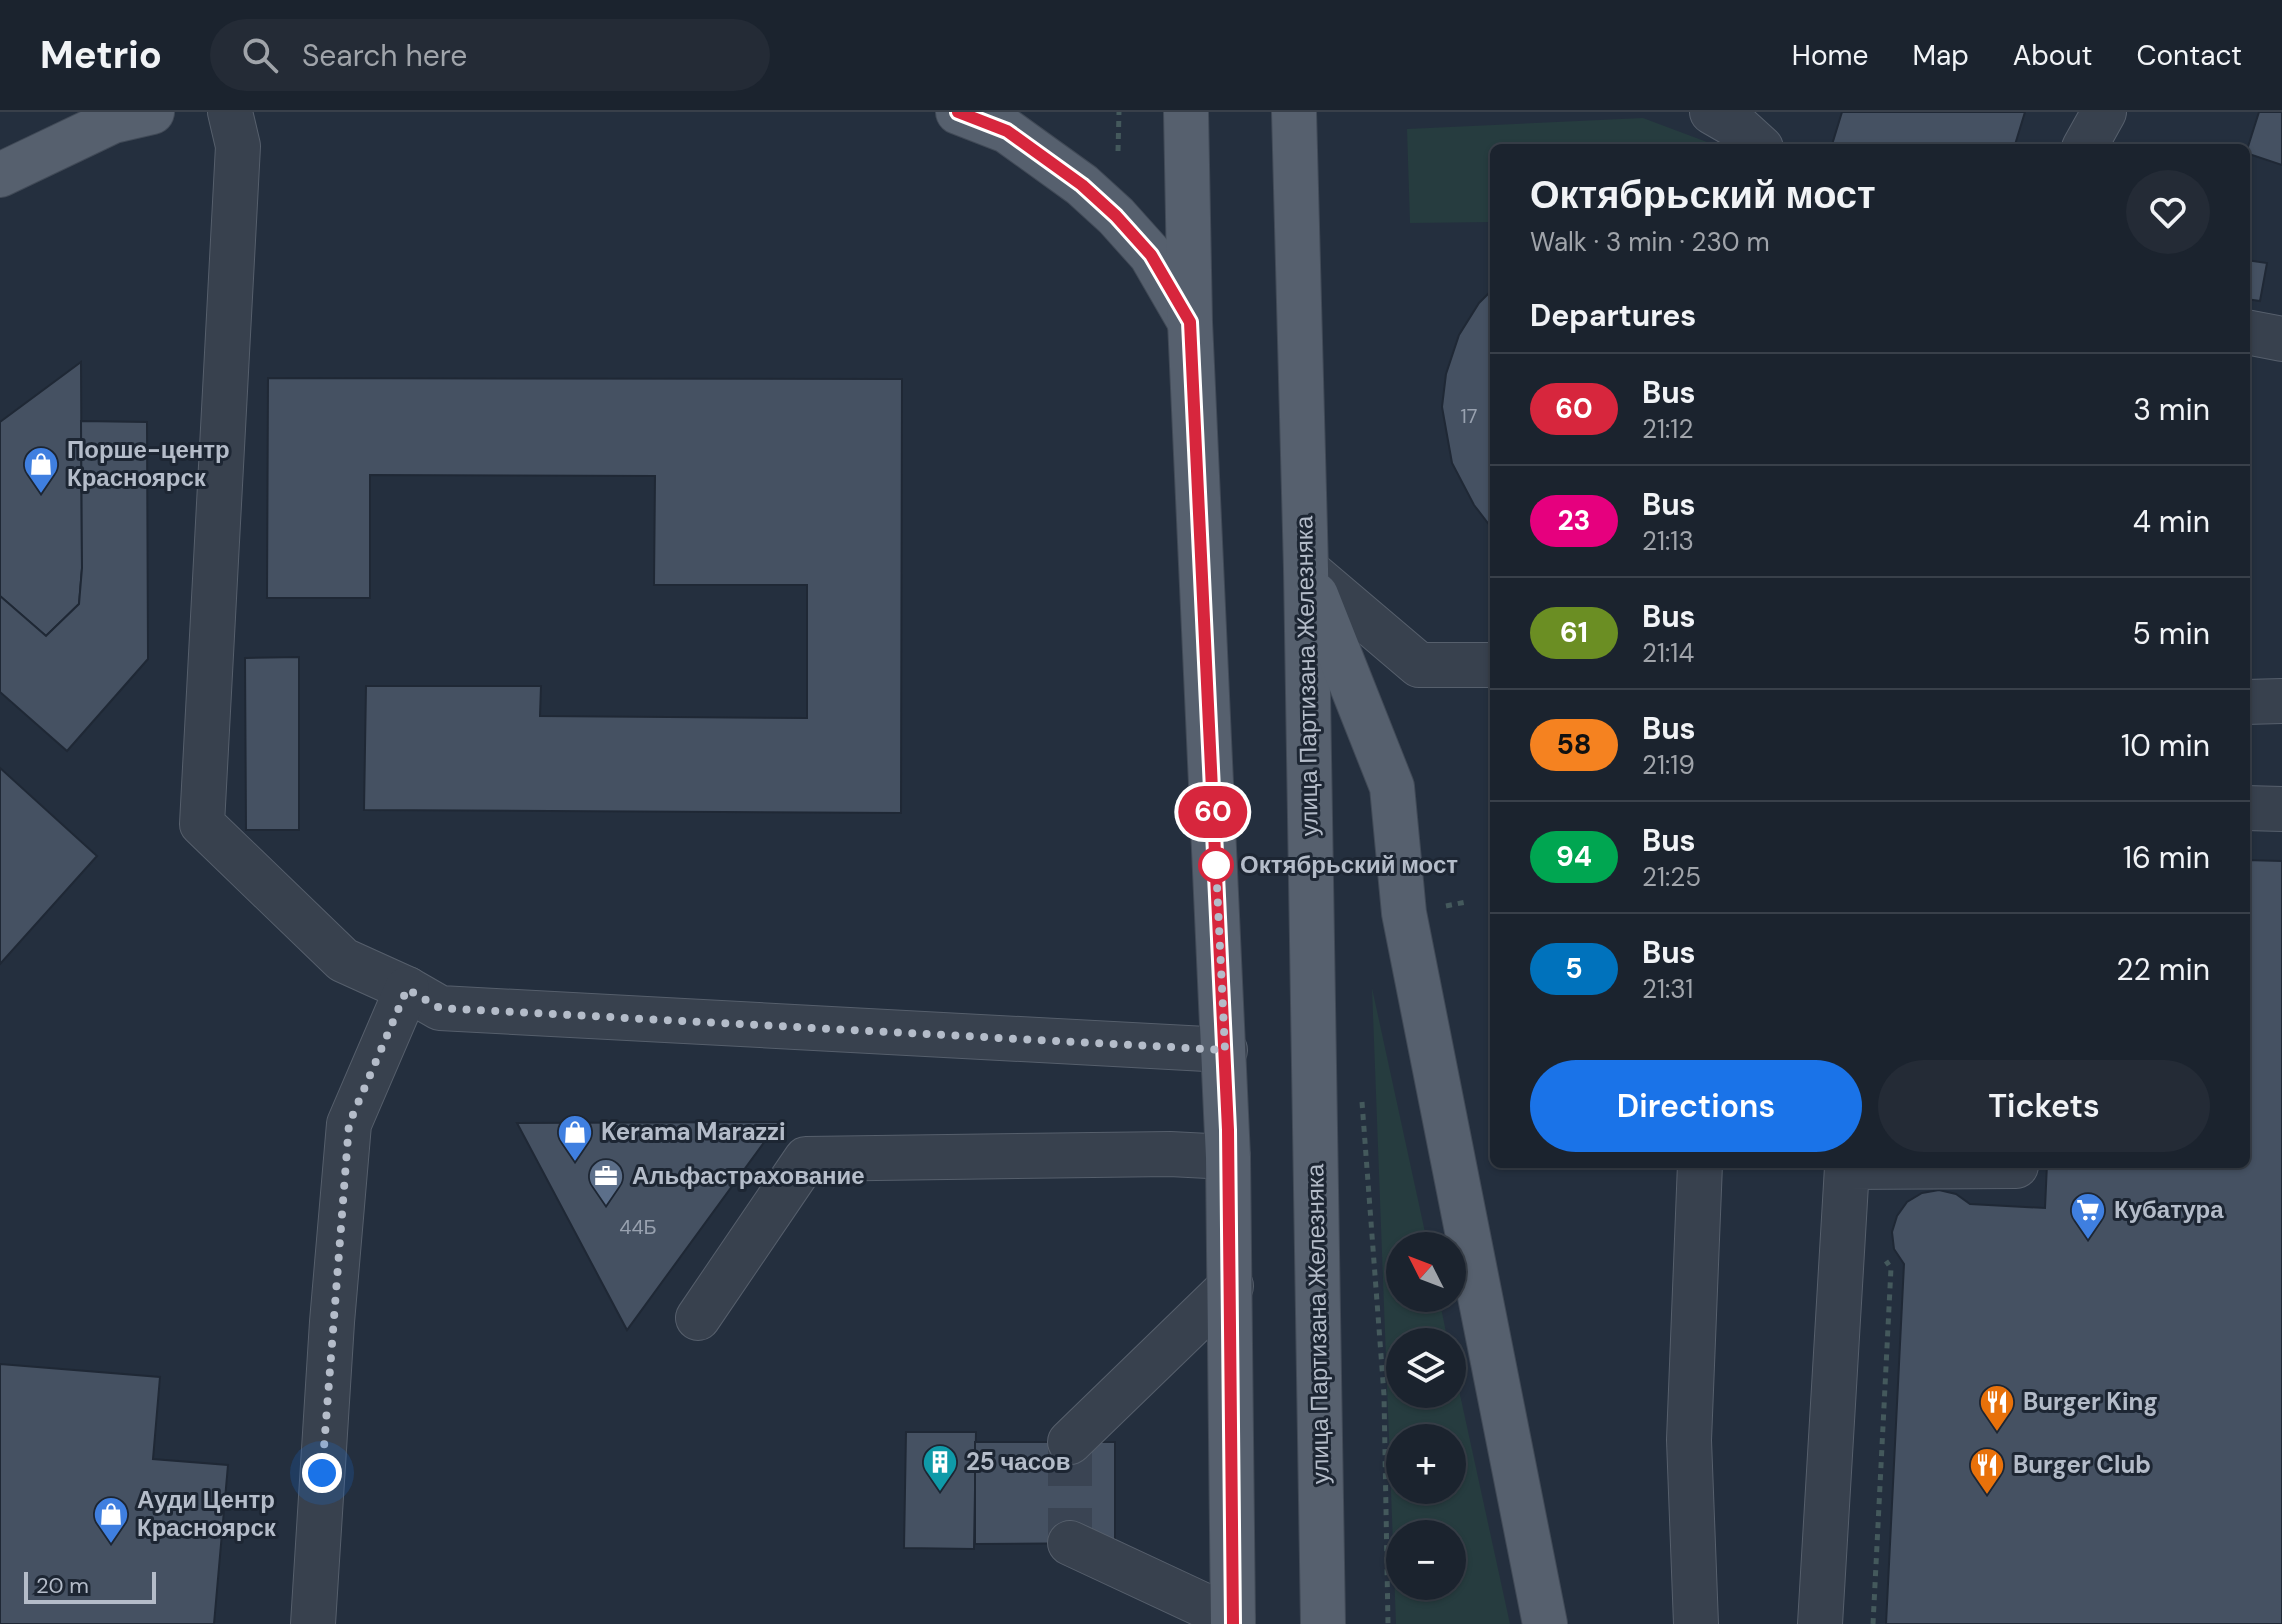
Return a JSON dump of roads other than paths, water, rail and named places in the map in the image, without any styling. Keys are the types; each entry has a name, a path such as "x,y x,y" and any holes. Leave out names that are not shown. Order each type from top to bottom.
{"main road":[{"path":"0,175 113,121 152,112"},
{"path":"958,112 1007,131 1082,185 1116,216 1151,255 1190,322"},
{"path":"1186,112 1190,322 1225,1050 1231,1286 1233,1622"},
{"name":"улица Партизана Железняка","path":"1294,112 1306,569 1323,1624"},
{"path":"1306,569 1392,787 1404,913 1545,1624"}],"lane":[{"path":"230,112 238,146 202,824 343,960 440,1008 1225,1050"},
{"path":"2086,144 2104,112"},
{"path":"2250,333 2282,339"},
{"path":"1306,569 1419,665 1490,665"},
{"path":"2250,702 2282,701"},
{"path":"2250,808 2282,809"},
{"path":"313,1624 332,1322 349,1124 407,989"},
{"path":"698,1318 806,1159 1170,1154 1228,1157"},
{"path":"1696,1624 1689,1440 1700,1168"},
{"path":"1820,1624 1847,1168"},
{"path":"1070,1442 1231,1286"},
{"path":"1070,1543 1233,1622"}],"tunnel":[{"path":"1070,1442 1070,1543"}],"place":[{"name":"Порше-центр Красноярск","path":"41,495"},
{"name":"Октябрьский мост","path":"1216,865"},
{"name":"Kerama Marazzi","path":"575,1163"},
{"name":"Альфастрахование","path":"606,1207"},
{"name":"Кубатура","path":"2088,1241"},
{"name":"Burger King","path":"1997,1433"},
{"name":"25 часов","path":"940,1493"},
{"name":"Burger Club","path":"1987,1496"},
{"name":"Ауди Центр Красноярск","path":"111,1545"}]}
